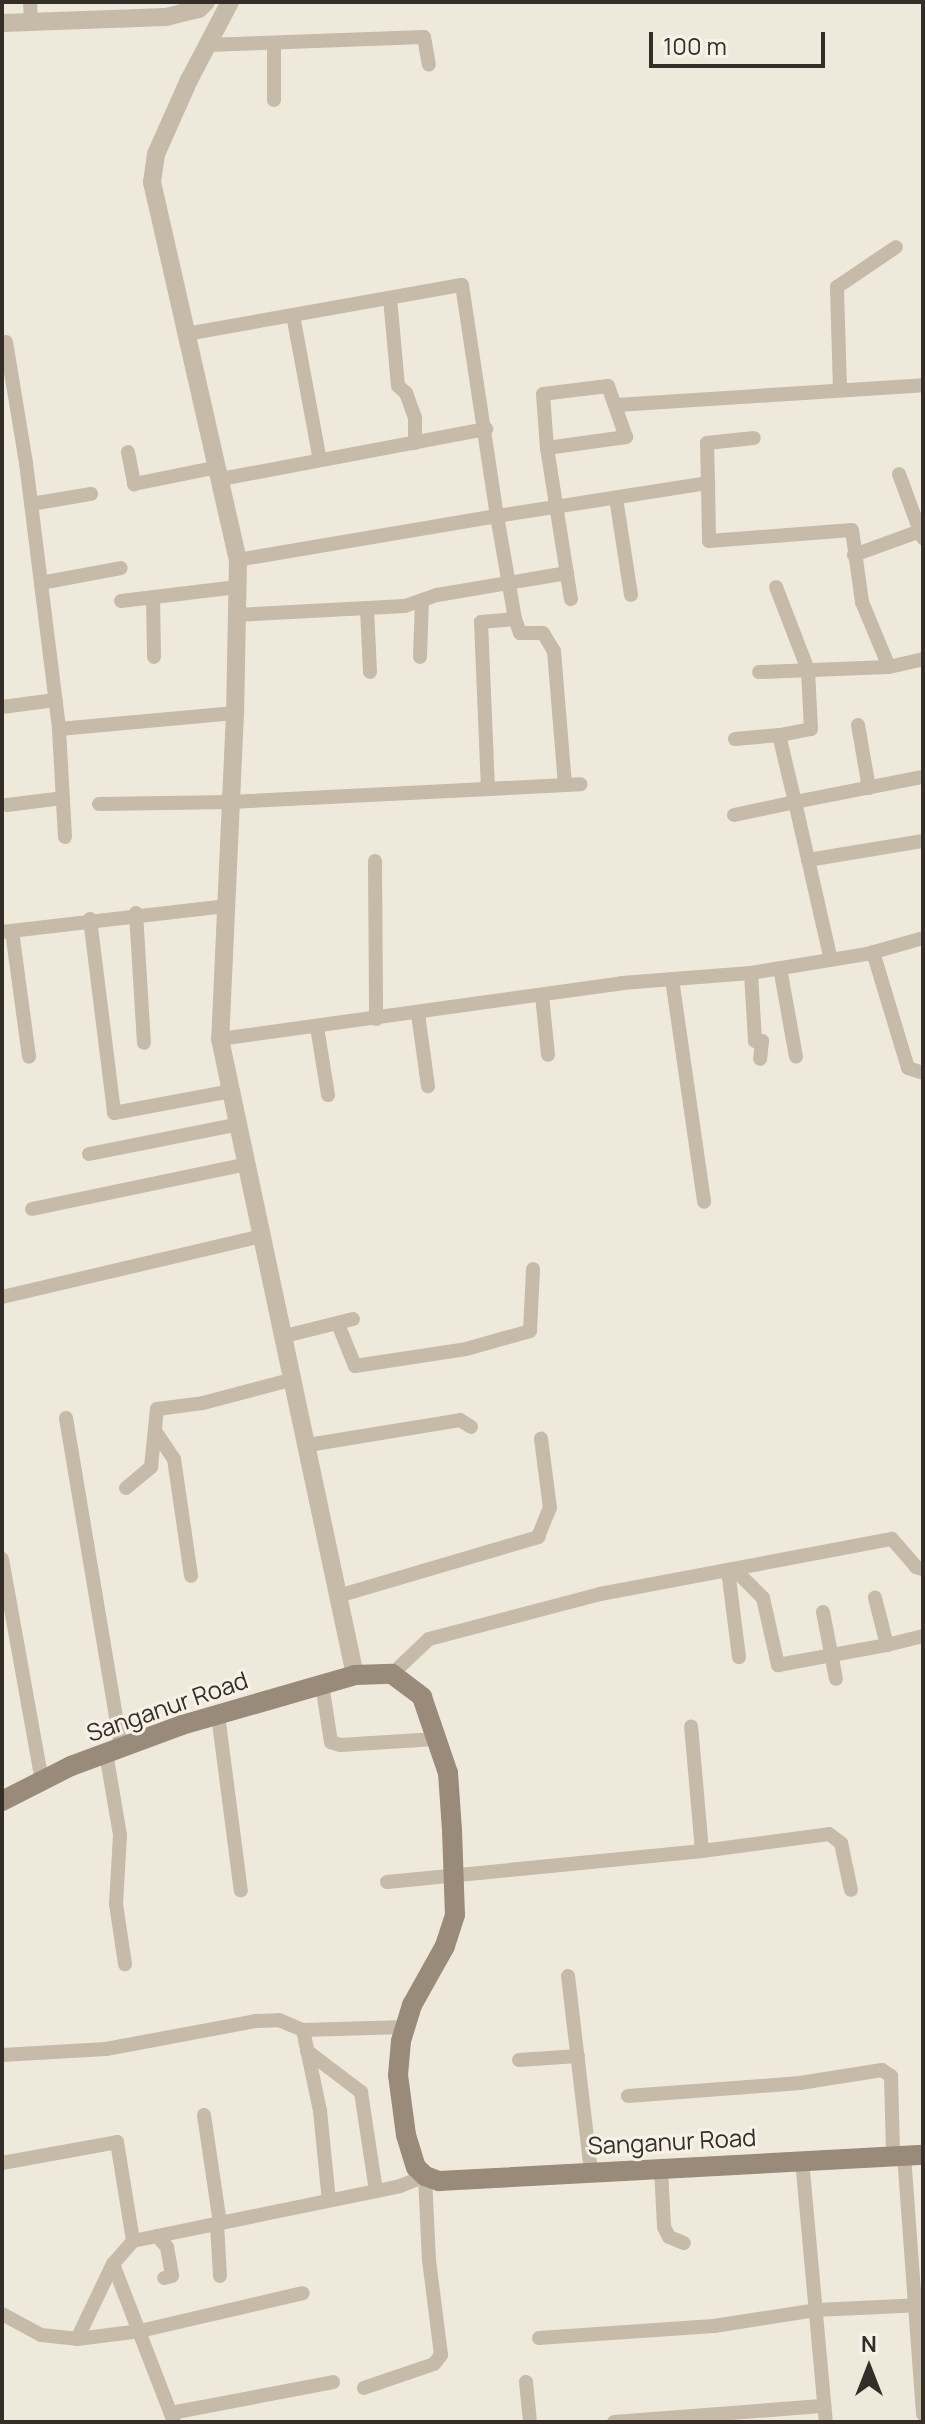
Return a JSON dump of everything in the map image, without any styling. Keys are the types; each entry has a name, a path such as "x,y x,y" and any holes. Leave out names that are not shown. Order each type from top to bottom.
{"main road":[{"name":"Sanganur Road","path":"2,1801 114,1750 218,1715 355,1675 392,1674"},
{"path":"392,1674 422,1697 448,1773 454,1876 452,1926 405,2027 398,2075 406,2135 416,2167 425,2176"},
{"name":"Sanganur Road","path":"425,2176 439,2181 907,2155"}],"street":[{"path":"30,2 31,22"},
{"path":"2,23 166,17 199,9 206,2"},
{"path":"230,2 206,45 156,154 152,182 238,560 228,906 220,1039 355,1675"},
{"path":"206,45 424,37 429,65"},
{"path":"274,43 274,100"},
{"path":"840,390 837,287 896,247"},
{"path":"99,804 231,802 573,785 554,651 543,633 520,633 515,619 462,285 186,334"},
{"path":"390,298 398,386 406,393 415,418 415,443"},
{"path":"293,315 320,460"},
{"path":"6,342 56,700 65,837"},
{"path":"617,405 923,385"},
{"path":"547,448 626,437 608,386 543,394 547,448 571,599"},
{"path":"128,452 134,484 320,460 486,429"},
{"path":"754,438 707,443 709,541 852,530 862,602 889,667"},
{"path":"854,555 922,535 899,474"},
{"path":"238,560 708,483"},
{"path":"31,504 91,494"},
{"path":"616,498 631,595"},
{"path":"41,583 121,568"},
{"path":"237,615 405,606 437,595 567,573"},
{"path":"121,601 237,587"},
{"path":"735,739 811,729 808,670 776,587"},
{"path":"153,597 154,657"},
{"path":"420,657 422,601"},
{"path":"367,608 370,672"},
{"path":"488,789 481,622 515,619"},
{"path":"759,672 889,667 923,659"},
{"path":"2,707 56,700"},
{"path":"59,729 235,713"},
{"path":"858,725 869,788"},
{"path":"779,735 831,960"},
{"path":"734,815 923,777"},
{"path":"7,805 63,798"},
{"path":"808,860 923,841"},
{"path":"375,861 376,1019"},
{"path":"29,1057 7,931 136,913 228,906"},
{"path":"136,913 144,1043"},
{"path":"90,919 114,1113 232,1091"},
{"path":"220,1039 542,995 751,973 873,952 923,938"},
{"path":"873,952 908,1068 923,1073"},
{"path":"780,968 796,1057"},
{"path":"751,973 755,1041 762,1041 760,1059"},
{"path":"672,979 704,1202"},
{"path":"542,995 548,1055"},
{"path":"418,1014 428,1086"},
{"path":"317,1027 328,1095"},
{"path":"89,1154 239,1124"},
{"path":"32,1209 247,1164"},
{"path":"2,1297 263,1236"},
{"path":"338,1324 355,1366 466,1349 518,1335 530,1331 533,1269"},
{"path":"285,1336 353,1319"},
{"path":"126,1488 151,1467 157,1409 203,1403 294,1379"},
{"path":"66,1418 114,1750 120,1835 116,1904 125,1964"},
{"path":"308,1445 460,1420 471,1427"},
{"path":"155,1431 174,1459 191,1576"},
{"path":"338,1596 538,1537 550,1508 541,1439"},
{"path":"392,1674 429,1639 600,1594 892,1539 916,1567 923,1569"},
{"path":"2,1559 42,1781"},
{"path":"731,1569 763,1598 778,1665 923,1636"},
{"path":"731,1569 739,1657"},
{"path":"875,1598 887,1645"},
{"path":"823,1612 836,1679"},
{"path":"322,1684 331,1742 340,1745 436,1739"},
{"path":"218,1715 241,1891"},
{"path":"691,1726 702,1851"},
{"path":"387,1882 702,1851 829,1834 841,1843 851,1890"},
{"path":"568,1976 591,2172"},
{"path":"2,2055 106,2049 255,2021 279,2020 303,2030 405,2027"},
{"path":"303,2030 320,2111 329,2201"},
{"path":"307,2051 361,2092 376,2191"},
{"path":"519,2060 578,2056"},
{"path":"628,2096 800,2083 882,2070 891,2076 907,2155 920,2305 923,2414"},
{"path":"204,2115 218,2224 220,2276"},
{"path":"2,2163 117,2142 133,2241"},
{"path":"802,2160 826,2422"},
{"path":"661,2168 664,2227 669,2237 684,2243"},
{"path":"77,2339 113,2264 133,2241 376,2191 425,2176 429,2260 441,2355 434,2364 406,2371 364,2388"},
{"path":"157,2236 167,2247 172,2276 164,2278"},
{"path":"113,2264 173,2418 333,2382"},
{"path":"2,2314 41,2335 77,2339 140,2331 303,2293"},
{"path":"539,2338 714,2326 816,2310 920,2305"},
{"path":"526,2382 530,2422"},
{"path":"614,2422 824,2406"}]}
